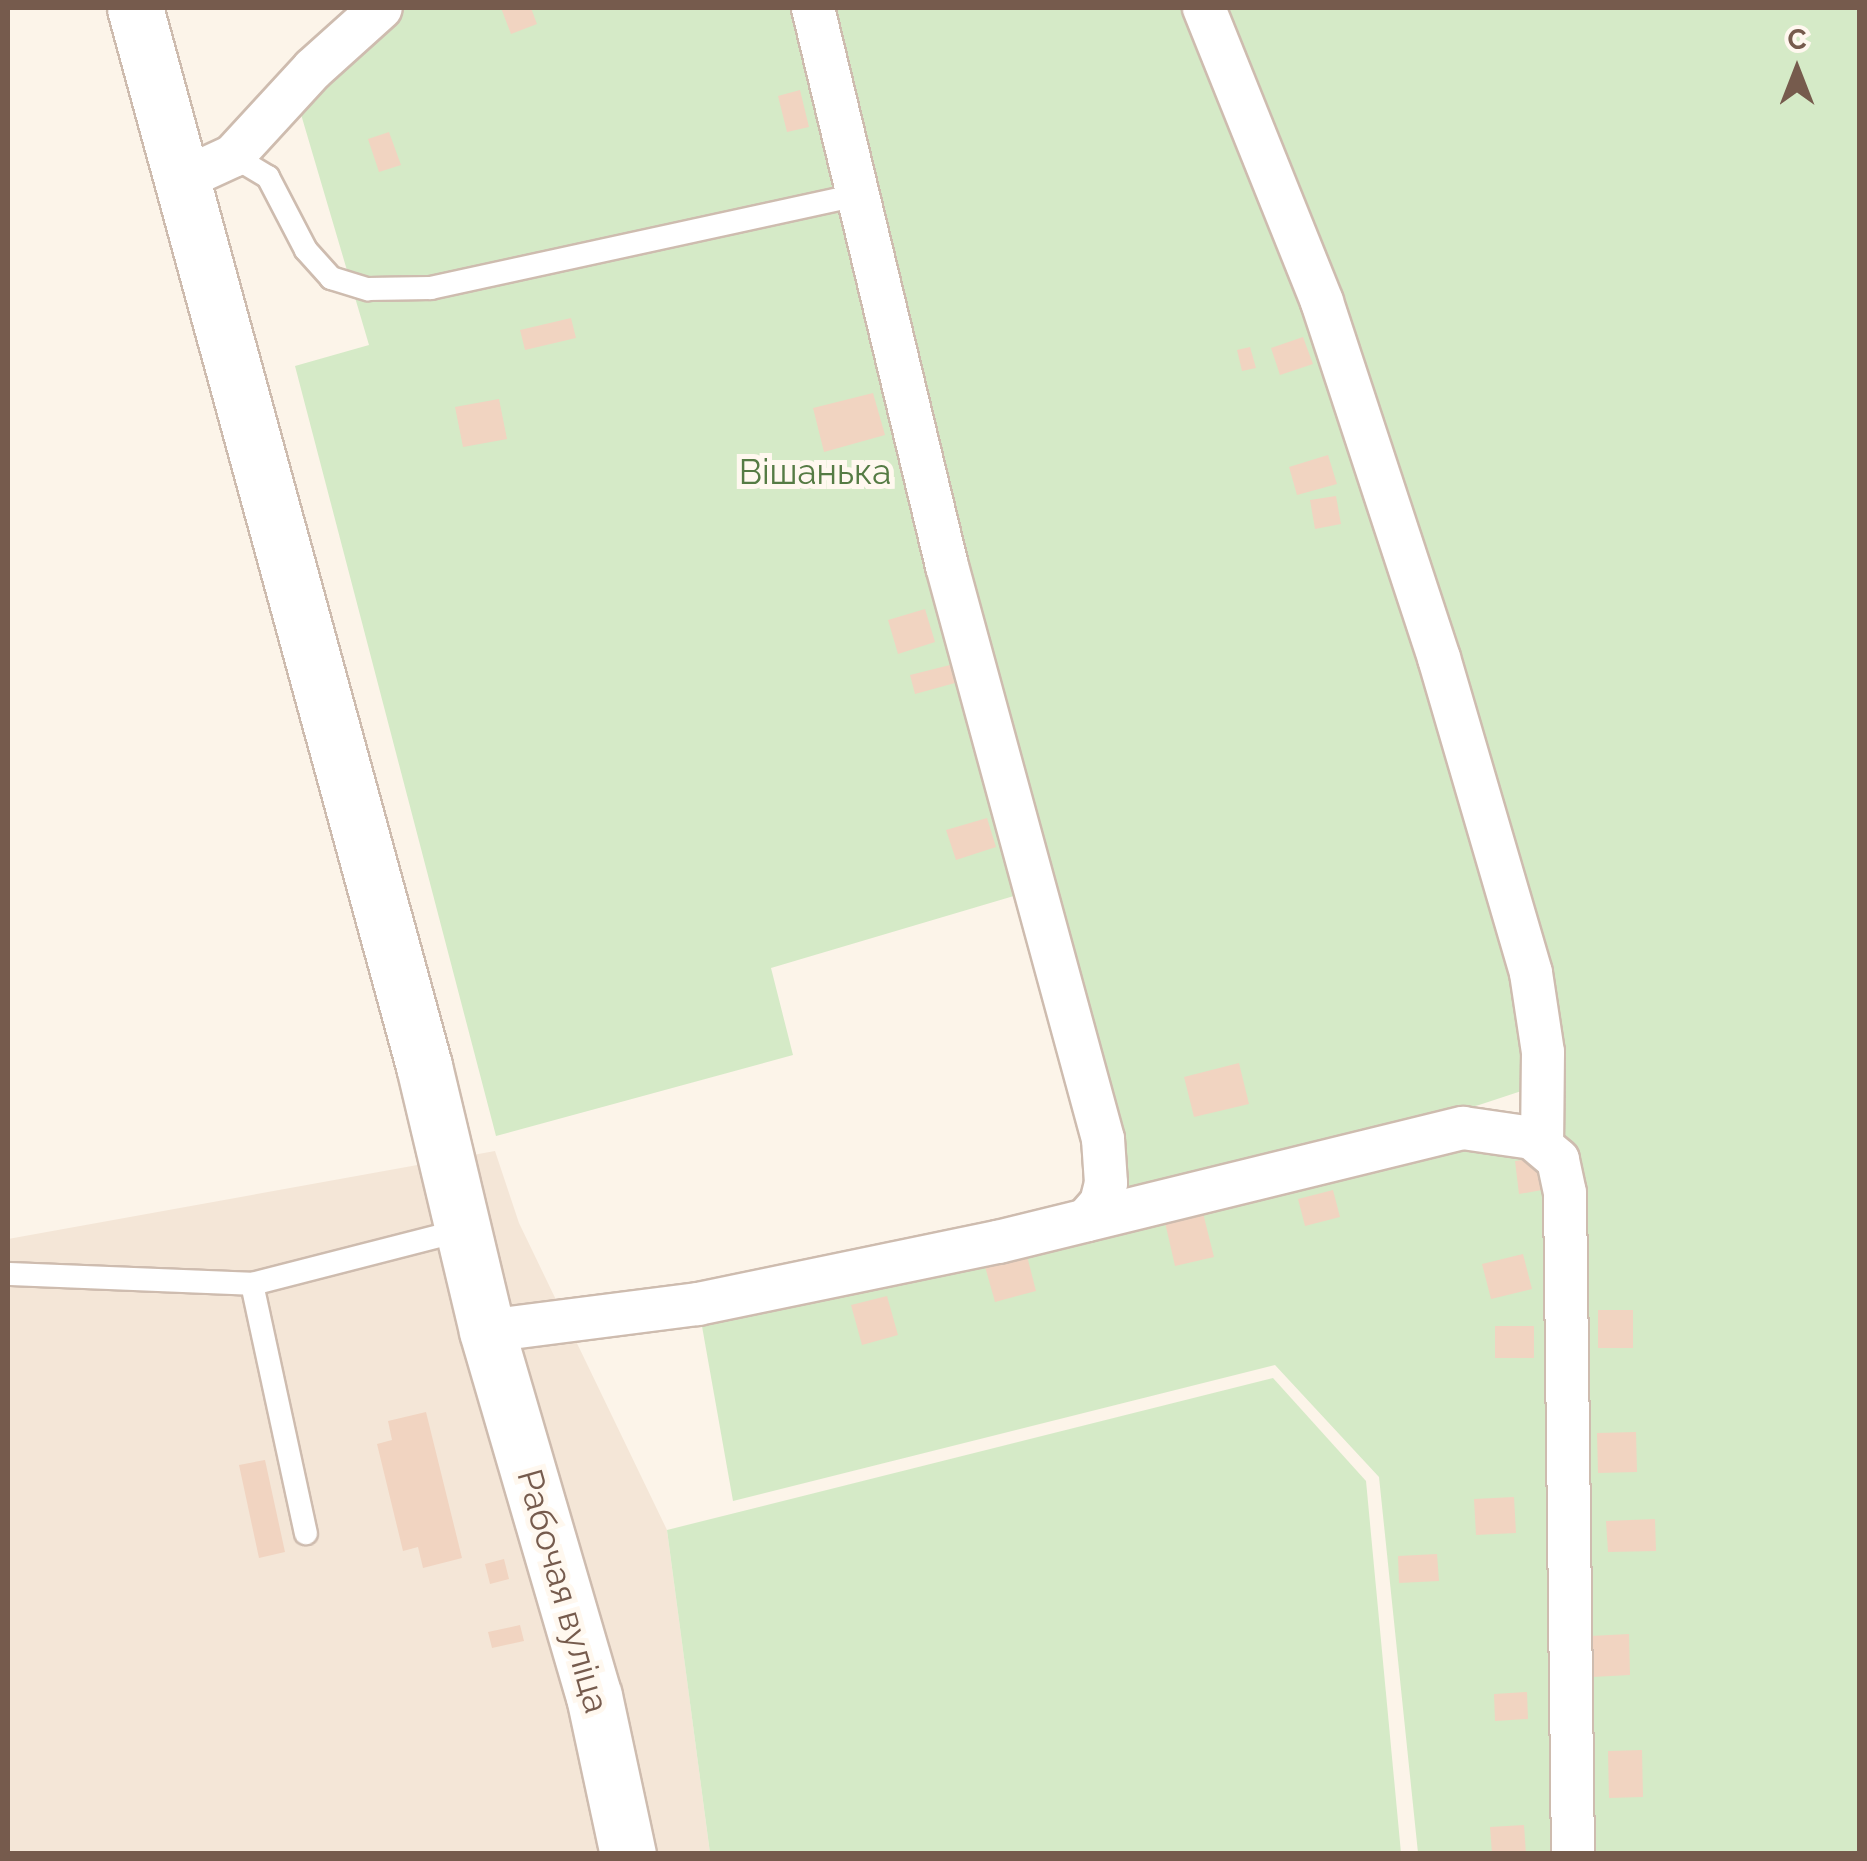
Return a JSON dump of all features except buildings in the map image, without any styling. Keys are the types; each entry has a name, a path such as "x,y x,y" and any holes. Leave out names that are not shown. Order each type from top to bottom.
{"street":[{"name":"Рабочая вуліца","path":"134,8 183,179 487,1332 594,1696 628,1854"},
{"path":"183,179 234,156 313,69 382,8"},
{"path":"813,8 942,547 1104,1139 1106,1183 1101,1203 1086,1220"},
{"path":"1204,8 1322,302 1439,658 1531,973 1544,1052 1542,1144"},
{"path":"487,1332 698,1304 1086,1220 1463,1128 1516,1131 1542,1144 1558,1160 1566,1193 1572,1854"}],"lane":[{"path":"234,156 268,177 306,250 332,278 368,288 431,288 857,194"},
{"path":"8,1274 252,1284 463,1230"},
{"path":"252,1284 306,1533"}],"shaded area":[{"path":"495,1151 519,1223 667,1530 710,1853 8,1854 8,1239"}],"green space":[{"name":"Вішанька","path":"360,8 1859,8 1859,1853 1418,1853 1379,1477 1275,1365 733,1501 700,1315 1463,1136 1518,1139 1561,1078 1479,1105 1130,1190 1044,887 771,968 793,1055 496,1136 295,366 369,345 290,77"},
{"path":"1273,1378 1366,1481 1401,1853 710,1853 667,1530"}]}
